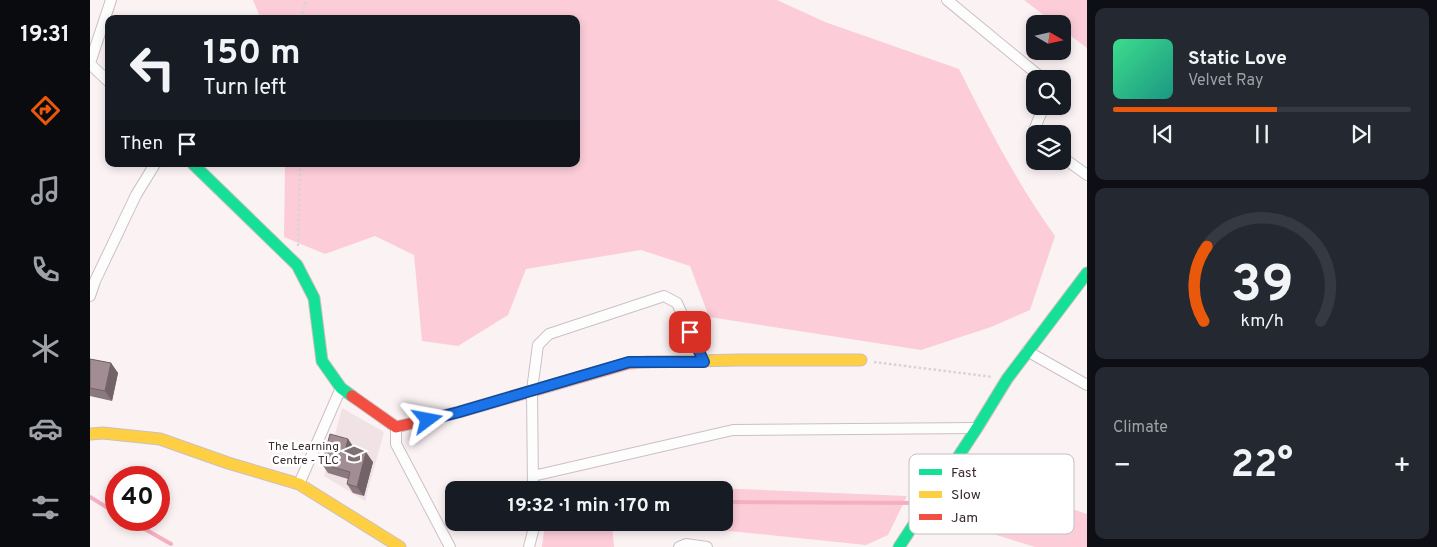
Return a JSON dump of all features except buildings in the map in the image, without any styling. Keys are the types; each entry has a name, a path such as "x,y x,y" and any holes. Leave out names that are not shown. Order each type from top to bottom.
{"street":[{"path":"106,15 111,0"},
{"path":"947,0 1032,70"},
{"path":"105,18 90,64 105,78"},
{"path":"1071,163 1087,175"},
{"path":"90,296 95,281 136,195 153,167"},
{"path":"195,167 297,265 314,298 322,360 341,388 396,427 459,412 629,362 862,360"},
{"path":"960,454 1006,379 1087,274"},
{"path":"533,481 532,390 538,345 549,334 664,296 677,303 704,362"},
{"path":"1027,351 1087,385"},
{"path":"299,484 341,388"},
{"path":"396,427 396,444 450,547"},
{"path":"533,476 733,430 977,428"},
{"path":"90,434 102,432 160,439 228,463 299,484 400,547"},
{"path":"529,547 533,531"},
{"path":"899,547 909,532"},
{"path":"684,546 707,547"}],"path":[{"path":"303,15 307,0"},
{"path":"297,265 300,167"},
{"path":"862,360 1006,379"}],"shaded area":[{"path":"253,0 777,0 825,22 959,69 1016,175 1055,236 1030,310 991,327 921,350 709,317 690,266 641,250 526,269 508,315 458,346 422,341 414,255 375,236 325,254 284,237 285,167 580,167 580,15 259,15"},
{"path":"1024,0 1087,0 1087,48 1071,36 1071,15 1043,15"},
{"name":"The Learning Centre - TLC","path":"342,408 384,432 365,501 324,476"},
{"path":"733,489 907,496 888,535 866,545 729,531 733,531"},
{"path":"1074,510 1087,514 1087,547 1035,547 993,534 1074,534"},
{"path":"544,531 613,531 614,547 542,547"}],"waterway":[{"path":"90,497 105,506"},
{"path":"733,502 909,503"},
{"path":"148,531 171,544"}],"traffic: fast":[{"path":"196,167 297,265 314,298 322,361 341,388 352,396"},
{"path":"960,454 1007,379 1087,273"},
{"path":"899,547 909,532"}],"traffic: slow":[{"path":"648,362 861,360"},
{"path":"90,434 103,433 160,439 228,463 299,484 400,547"}],"traffic: jam":[{"path":"352,396 396,427 459,412 629,363 648,362"}],"place":[{"name":"The Learning Centre - TLC","path":"354,454"}],"route":[{"path":"428,420 629,362 704,362 690,332"}]}
